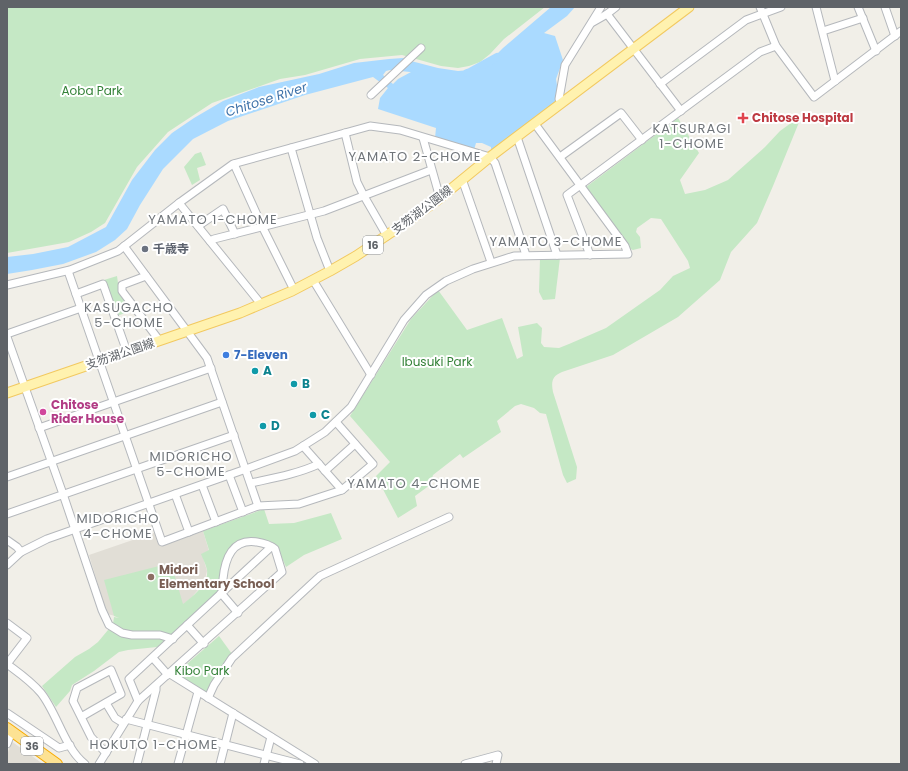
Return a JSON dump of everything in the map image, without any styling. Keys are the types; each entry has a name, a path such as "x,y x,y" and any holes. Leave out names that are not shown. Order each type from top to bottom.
{"highway":[{"name":"36","path":"9,730 57,764"}],"main road":[{"name":"支笏湖公園線","path":"7,393 261,304 294,290 330,271 386,236 440,198 490,157 536,124 687,7"}],"street":[{"path":"562,103 559,98 565,65 601,7"},
{"path":"591,22 607,14 616,7"},
{"path":"660,84 761,10 781,7"},
{"path":"816,7 835,81"},
{"path":"858,7 876,51"},
{"path":"761,10 776,46 814,97 898,34 885,7"},
{"path":"607,14 681,111"},
{"path":"822,31 862,18"},
{"path":"590,255 567,195 760,52 776,46"},
{"path":"373,93 421,48"},
{"path":"560,157 622,113 642,140"},
{"path":"7,565 21,552 47,539 202,485 303,446 336,422 350,407 404,320 426,295 446,281 491,262 514,256 628,254 625,246 582,185 536,124"},
{"path":"7,285 68,271 102,258 124,246 179,203 234,164 374,126 400,130 490,157 495,163 526,255"},
{"path":"345,133 357,182 386,236"},
{"path":"517,137 557,255"},
{"path":"423,138 440,198"},
{"path":"291,148 317,238 330,271"},
{"path":"234,164 262,226 294,290"},
{"path":"210,241 332,208 431,170"},
{"path":"462,179 491,262"},
{"path":"179,203 261,304"},
{"path":"198,226 223,210 235,234"},
{"path":"124,246 207,358 258,506"},
{"path":"68,271 162,542 258,506 299,504 342,490 373,464 336,422"},
{"path":"146,276 122,285 121,288 159,340"},
{"path":"313,280 371,375"},
{"path":"76,294 103,284 127,352"},
{"path":"80,308 7,336 102,610 109,625 118,631 127,634 160,635 173,639"},
{"path":"39,428 211,368"},
{"path":"7,477 222,402"},
{"path":"7,514 234,435"},
{"path":"325,471 355,444"},
{"path":"303,446 342,490"},
{"path":"251,483 287,476 320,464"},
{"path":"229,475 243,512"},
{"path":"202,485 216,522"},
{"path":"175,494 189,532"},
{"path":"208,698 214,685 232,658 320,576 449,517"},
{"path":"7,540 21,552"},
{"path":"99,764 124,721 138,701 204,644 238,613 282,572 275,549 252,541 245,541 234,549 226,561 222,593 238,613"},
{"path":"138,701 129,679 271,547"},
{"path":"7,623 27,638 7,664 30,681 40,692 73,751 85,764"},
{"path":"187,625 204,644"},
{"path":"153,658 169,674 271,737 304,761 315,764"},
{"path":"81,718 121,694 111,670 77,688 72,701 91,737 106,752"},
{"path":"137,764 156,686"},
{"path":"178,764 198,692"},
{"path":"106,703 115,718 124,721 147,724 300,764"},
{"path":"7,712 59,748 70,745"},
{"path":"220,764 233,713"},
{"path":"7,744 9,730"},
{"path":"264,764 271,737"},
{"path":"466,764 498,755 496,764"}],"shaded area":[{"name":"Midori Elementary School","path":"203,531 209,551 202,554 207,571 204,583 191,598 175,611 132,620 107,614 89,555 156,532 161,546"},
{"path":"11,741 43,764 7,764 7,756"}],"green space":[{"name":"Aoba Park","path":"7,7 545,7 504,39 480,62 469,66 458,68 441,66 402,55 360,59 305,75 280,79 212,103 168,132 137,167 105,223 91,232 69,242 7,253"},
{"name":"Ibusuki Park","path":"802,115 757,223 731,252 720,280 678,317 613,355 562,372 554,377 552,382 553,392 577,467 576,479 567,483 563,475 546,414 540,413 534,408 521,404 515,406 497,421 501,432 463,458 460,454 433,475 430,485 415,496 417,506 398,518 376,476 390,462 350,416 411,319 438,290 467,330 502,318 517,359 523,356 518,327 537,323 542,328 541,343 544,347 559,348 606,328 660,290 673,276 690,268 688,261 661,219 651,218 637,228 636,232 640,237 641,248 633,250 628,248 586,187 678,118 699,153 680,180 685,194 705,190 728,180 765,147 780,131"},
{"path":"201,152 206,165 197,168 200,180 192,185 184,167 195,154"},
{"path":"540,258 560,258 555,299 543,300 539,292"},
{"path":"117,276 119,290 133,310 117,316 104,280"},
{"path":"264,509 269,524 294,523 331,513 342,539 304,555 286,567 278,549 272,542 252,538 243,539 234,545 220,591 174,634 168,634 163,639 165,643 157,647 119,652 72,685 70,691 56,707 42,686 75,657 98,642 113,624 114,617 119,618 114,616 104,580 171,563 183,604 200,589 206,580 207,568 201,554 209,550 203,531"},
{"name":"Kibo Park","path":"219,636 232,654 206,693 179,676 180,670"}],"water":[{"path":"551,7 575,7 567,16 544,33 555,36 563,60 556,79 558,92 555,105 491,151 491,147 482,143 476,143 474,150 435,138 436,128 378,109 380,98 388,88 373,77 305,95 228,121 193,139 163,169 140,205 127,229 115,240 96,252 63,264 7,274 7,257 33,254 68,247 106,227 132,180 155,150 172,133 223,101 259,87 319,74 354,63 403,58 438,68 458,71 482,69 503,48","holes":["386,71 411,72 398,79 393,84 383,75"]}],"waterway":[{"name":"Chitose River","path":"467,73 497,57"}],"place":[{"name":"Chitose Hospital","path":"743,118"},
{"name":"千歳寺","path":"145,249"},
{"name":"7-Eleven","path":"226,355"},
{"name":"A","path":"255,371"},
{"name":"B","path":"294,384"},
{"name":"Chitose Rider House","path":"43,412"},
{"name":"C","path":"313,415"},
{"name":"D","path":"263,426"},
{"name":"Midori Elementary School","path":"151,577"}],"district":[{"name":"KATSURAGI 1-CHOME","path":"692,136"},
{"name":"YAMATO 2-CHOME","path":"415,156"},
{"name":"YAMATO 1-CHOME","path":"213,219"},
{"name":"YAMATO 3-CHOME","path":"556,241"},
{"name":"KASUGACHO 5-CHOME","path":"129,314"},
{"name":"MIDORICHO 5-CHOME","path":"191,464"},
{"name":"YAMATO 4-CHOME","path":"414,483"},
{"name":"MIDORICHO 4-CHOME","path":"118,526"},
{"name":"HOKUTO 1-CHOME","path":"154,744"}]}
